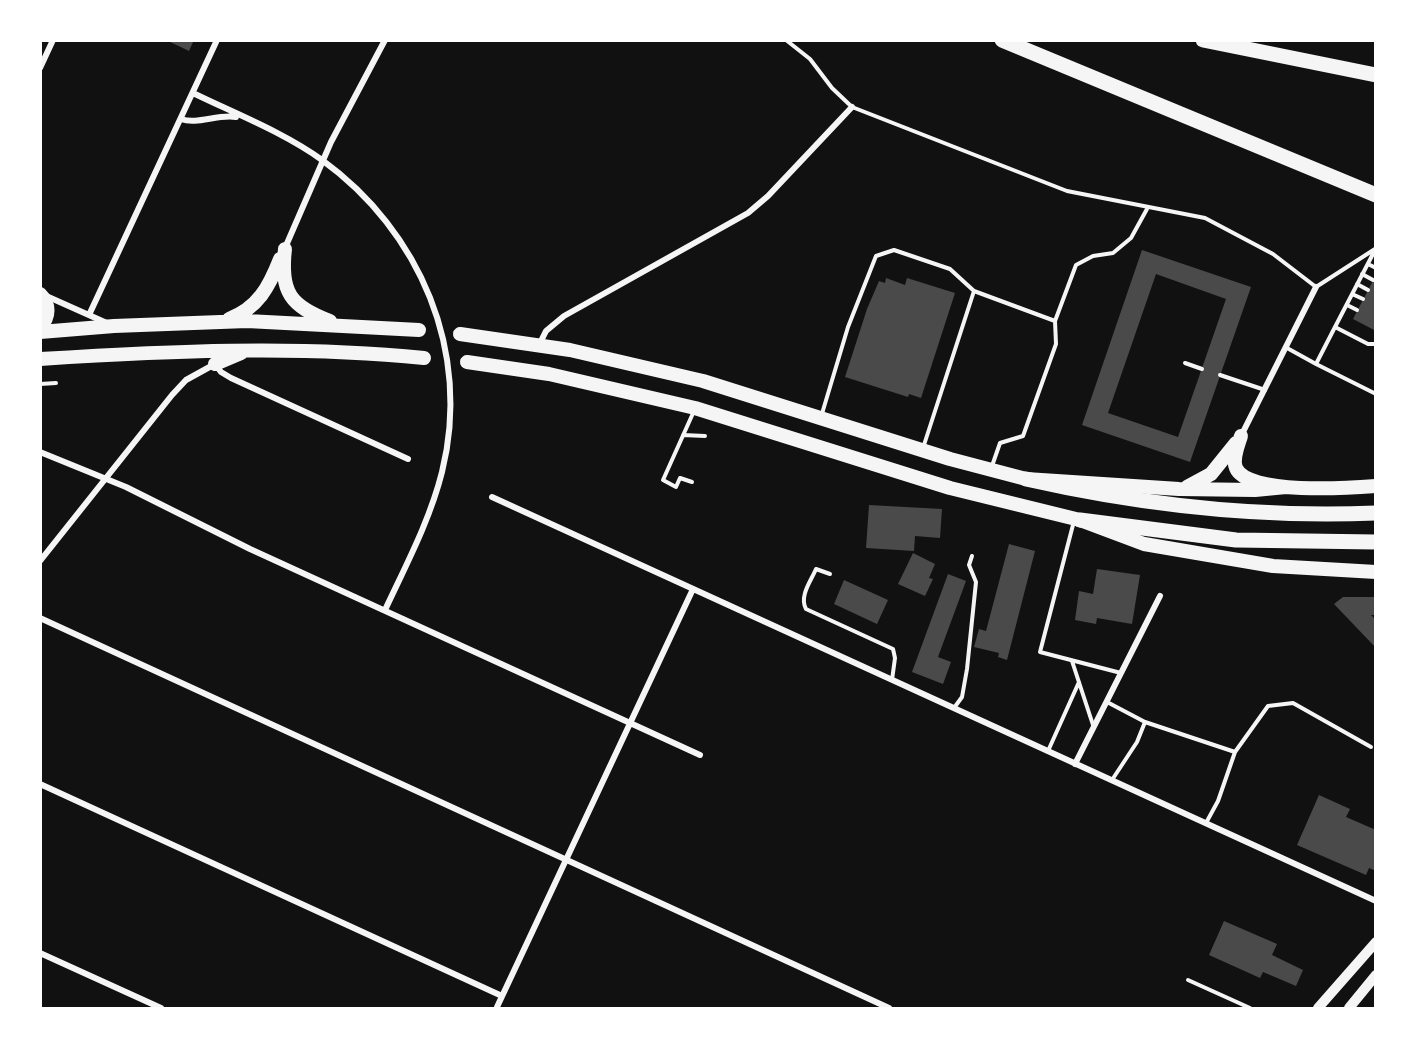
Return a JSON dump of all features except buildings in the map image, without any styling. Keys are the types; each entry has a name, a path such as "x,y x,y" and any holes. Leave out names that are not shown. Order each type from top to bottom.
{"highway":[{"path":"1002,40 1376,195"},
{"path":"1203,40 1376,75"},
{"path":"216,322 245,312 258,302 285,249"},
{"path":"285,249 284,279 290,297 309,312 341,325"},
{"path":"40,294 48,308 46,319 40,327"},
{"path":"40,332 216,322 341,325 419,330"},
{"path":"460,334 539,345 693,378 991,470 1116,498 1203,509 1291,514 1376,513"},
{"path":"215,364 257,349"},
{"path":"40,359 257,349 337,351 424,358"},
{"path":"467,362 549,374 695,408 950,488 1077,520 1144,544 1207,556 1289,567 1376,572"},
{"path":"1241,436 1235,460 1240,474 1250,481 1286,487"},
{"path":"1179,489 1199,483 1211,474 1241,436"},
{"path":"1026,479 1179,489 1255,490 1286,487 1376,486"},
{"path":"1077,520 1236,540 1376,542"}],"main road":[{"path":"1318,1008 1376,942"},
{"path":"1349,1008 1376,975"}],"street":[{"path":"40,68 53,40"},
{"path":"89,315 217,40"},
{"path":"285,249 322,160 385,40"},
{"path":"193,93 295,143 350,182 379,209 410,253 432,301 446,352 450,396 448,441 436,491 419,538 385,610"},
{"path":"539,345 546,332 564,316 748,213 768,196 852,107"},
{"path":"181,118 191,121 219,116 244,118"},
{"path":"1241,436 1316,287"},
{"path":"40,294 114,326"},
{"path":"40,561 179,387 194,374 215,364 231,378 408,459"},
{"path":"40,452 106,479 700,755"},
{"path":"492,497 1376,901"},
{"path":"497,1007 693,589"},
{"path":"1075,764 1160,596"},
{"path":"40,618 889,1008"},
{"path":"40,784 502,996"},
{"path":"40,953 161,1008"}],"lane":[{"path":"786,40 810,58 832,88 852,107 1067,192 1147,209 1205,218 1273,254 1316,287 1375,249"},
{"path":"991,470 1000,443 1023,436 1056,344 1055,321 1076,265 1093,256 1113,253 1131,238 1147,209"},
{"path":"1317,363 1375,249"},
{"path":"821,417 849,327 876,256 894,250 950,268 974,291 1055,321"},
{"path":"1368,264 1376,268"},
{"path":"1362,274 1373,280"},
{"path":"1357,284 1368,290"},
{"path":"922,450 974,291"},
{"path":"1352,294 1363,299"},
{"path":"1347,305 1357,310"},
{"path":"1335,327 1368,344 1376,344"},
{"path":"1287,348 1376,394"},
{"path":"1185,363 1202,369"},
{"path":"1220,375 1265,390"},
{"path":"40,384 56,383"},
{"path":"692,482 680,478 676,487 663,480 695,408"},
{"path":"683,435 705,436"},
{"path":"1077,520 1040,652 1121,673"},
{"path":"953,708 962,697 967,669 976,582 969,565 972,556"},
{"path":"830,574 816,568 802,598 803,605 806,609 892,649 895,658 892,680"},
{"path":"1072,660 1094,726"},
{"path":"1048,751 1079,682"},
{"path":"1106,702 1145,722 1235,752"},
{"path":"1206,824 1218,801 1235,752 1268,706 1293,703 1371,747"},
{"path":"1111,780 1137,742 1145,722"},
{"path":"1188,980 1250,1008"}]}
